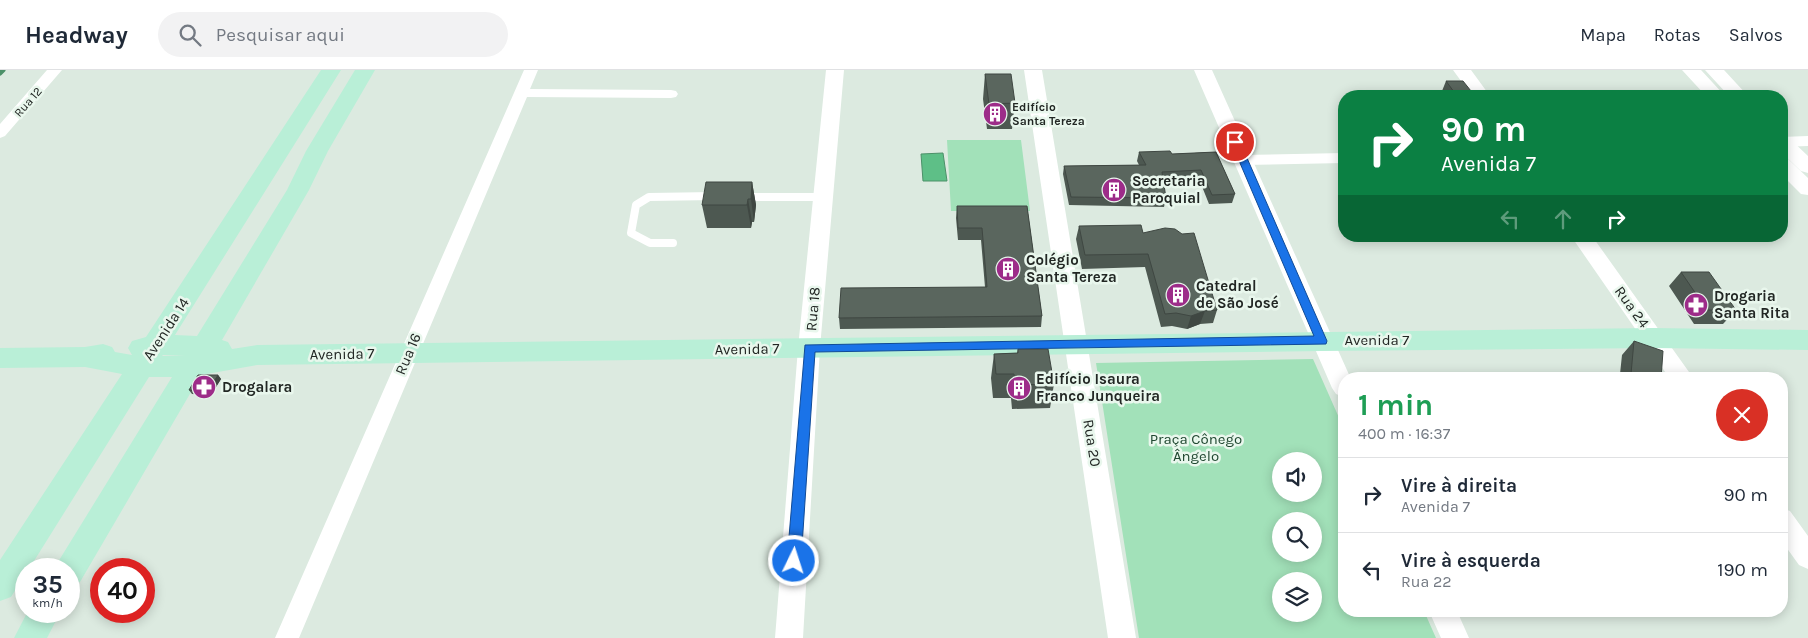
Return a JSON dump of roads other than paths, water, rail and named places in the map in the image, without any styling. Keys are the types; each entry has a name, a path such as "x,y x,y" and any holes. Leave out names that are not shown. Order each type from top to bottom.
{"main road":[{"name":"Avenida 14","path":"0,587 331,70"},
{"path":"77,558 298,190 317,151 365,70"},
{"path":"295,126 302,131 310,133 321,132 331,127"},
{"path":"280,148 302,144 313,145 317,151"},
{"path":"170,322 176,328 189,332 220,321"},
{"name":"Avenida 7","path":"0,358 1322,341 1654,338 1808,340"},
{"path":"120,400 136,388 152,382 161,383 168,387 172,399"},
{"path":"30,638 39,623"}],"street":[{"name":"Rua 12","path":"0,133 55,70"},
{"name":"Rua 16","path":"287,638 531,70"},
{"name":"Rua 18","path":"789,638 809,348 835,70"},
{"name":"Rua 20","path":"1033,70 1122,638"},
{"path":"1203,70 1338,375"},
{"path":"1462,70 1477,90"},
{"path":"1691,70 1710,90"},
{"path":"1714,70 1733,90"},
{"path":"521,93 671,94"},
{"path":"1788,141 1808,141"},
{"path":"1788,148 1808,167"},
{"path":"1243,160 1338,158"},
{"path":"1788,170 1808,189"},
{"name":"Rua 24","path":"1585,242 1678,372"},
{"path":"1788,529 1808,557"},
{"path":"1446,617 1455,638"}],"lane":[{"path":"673,243 650,243 631,233 636,205 649,197 723,196"},
{"path":"732,196 822,198"}],"waterway":[{"path":"0,73 3,70"}],"place":[{"name":"Edifício Santa Tereza","path":"995,114"},
{"name":"Secretaria Paroquial","path":"1114,190"},
{"name":"Colégio Santa Tereza","path":"1008,269"},
{"name":"Catedral de São José","path":"1178,295"},
{"name":"Drogaria Santa Rita","path":"1696,305"},
{"name":"Drogalara","path":"204,387"},
{"name":"Edifício Isaura Franco Junqueira","path":"1019,388"}],"park label":[{"name":"Praça Cônego Ângelo","path":"1196,448"}]}
